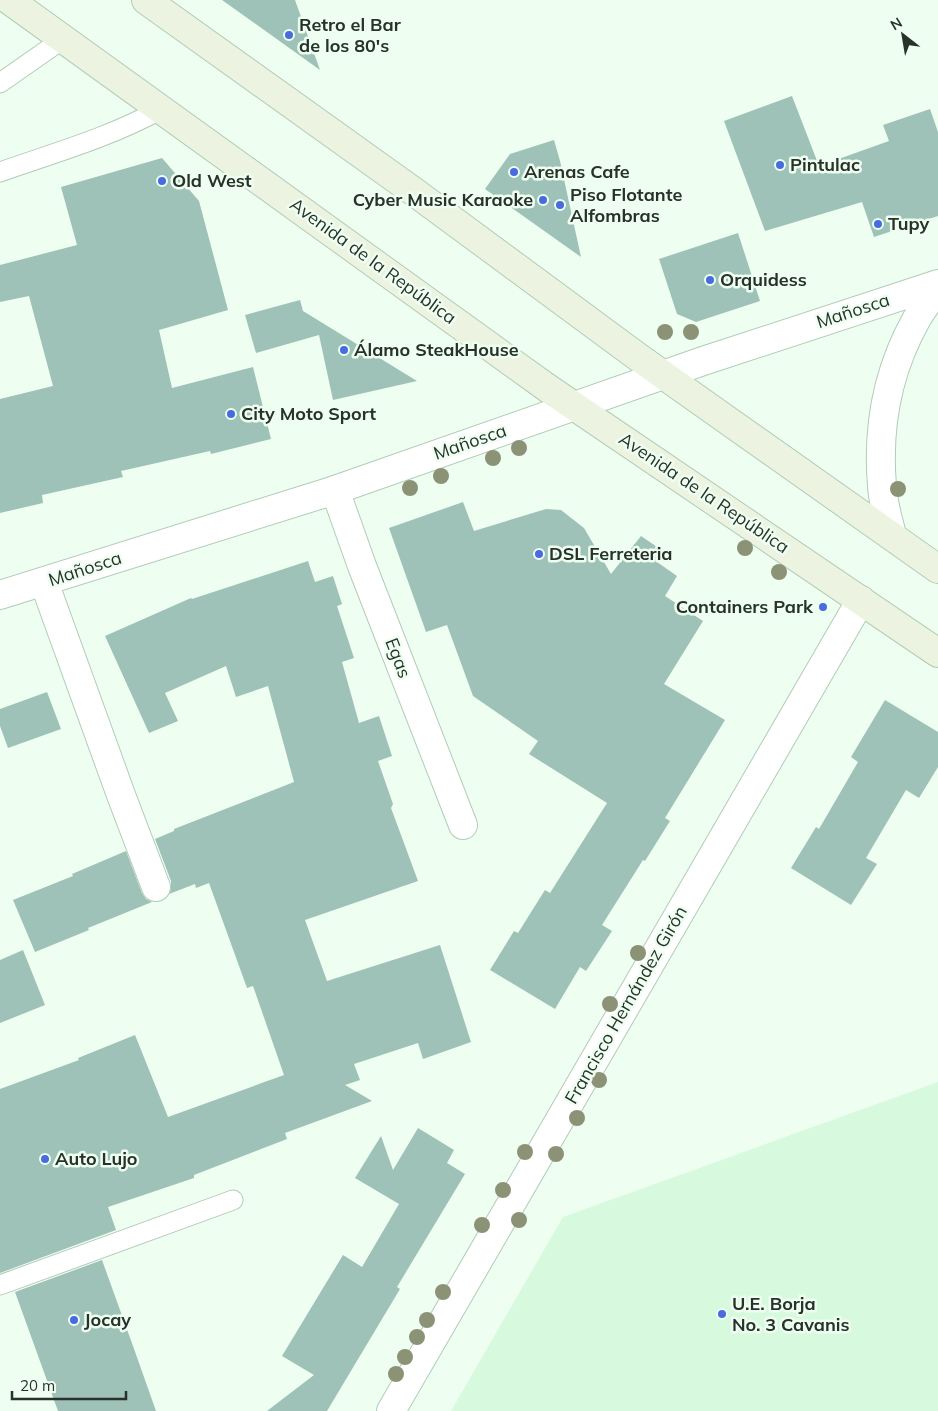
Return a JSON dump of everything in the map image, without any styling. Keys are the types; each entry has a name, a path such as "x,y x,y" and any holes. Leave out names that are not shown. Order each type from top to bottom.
{"main road":[{"name":"Avenida de la República","path":"9,0 575,406 938,653"},
{"path":"146,0 664,374 938,569"}],"street":[{"name":"Mañosca","path":"0,595 335,490 664,374 938,284"},
{"path":"892,535 882,488 880,444 885,401 897,358 917,318 938,288"},
{"name":"Egas","path":"335,490 362,566 463,825"},
{"path":"44,582 156,887"},
{"name":"Francisco Hernández Girón","path":"391,1411 861,600"}],"lane":[{"path":"0,83 63,39"},
{"path":"0,172 119,130 161,109"},
{"path":"0,1285 233,1200"}],"shaded area":[{"name":"U.E. Borja No. 3 Cavanis","path":"938,1082 938,1411 451,1411 563,1217"}],"building":[{"name":"Retro el Bar de los 80's","path":"222,0 295,0 320,70"},
{"path":"792,96 819,166 889,141 883,125 930,109 938,132 938,216 874,237 862,202 765,231 724,121"},
{"path":"554,140 581,257 485,189 510,154"},
{"path":"162,158 199,201 228,310 159,330 172,388 253,367 271,439 211,454 210,451 121,471 123,477 42,495 43,503 0,513 0,399 53,386 29,296 0,302 0,265 77,245 61,187"},
{"name":"Orquidess","path":"738,233 760,301 696,322 677,314 659,259"},
{"path":"300,300 303,311 417,381 333,400 319,335 256,353 245,315"},
{"path":"463,502 474,531 546,509 561,510 584,528 611,574 641,536 663,551 657,562 677,576 665,596 703,621 664,684 725,720 665,818 670,821 602,925 612,931 586,971 580,967 555,1009 490,970 514,931 518,933 545,890 550,893 607,803 529,754 538,741 473,696 447,625 426,632 389,528"},
{"path":"308,561 315,582 333,576 342,604 337,606 354,658 342,662 359,723 379,716 392,756 378,761 393,804 391,808 418,881 305,920 327,981 440,945 471,1042 423,1059 418,1043 354,1064 360,1080 345,1085 372,1101 285,1133 287,1139 194,1175 194,1178 108,1207 116,1230 0,1273 0,1089 79,1060 78,1058 135,1035 168,1117 284,1075 253,986 247,988 209,883 196,888 195,884 169,894 171,881 155,839 174,831 174,829 294,782 268,686 236,697 226,666 165,693 178,721 149,733 105,636 191,598"},
{"path":"47,692 61,729 8,748 0,726 0,709"},
{"path":"885,700 938,732 938,767 919,798 906,790 866,858 877,864 851,905 791,868 816,827 819,829 858,762 851,757"},
{"path":"126,851 142,893 146,899 152,902 35,952 13,900 73,876 72,874"},
{"path":"23,950 45,1005 0,1023 0,960"},
{"path":"418,1128 454,1150 447,1163 465,1174 397,1287 400,1289 327,1411 267,1411 314,1375 282,1356 343,1255 362,1267 399,1204 355,1178 381,1136 393,1170"},
{"name":"Jocay","path":"102,1260 156,1411 58,1411 15,1292"}],"place":[{"name":"Retro el Bar de los 80's","path":"289,35"},
{"name":"Pintulac","path":"780,165"},
{"name":"Arenas Cafe","path":"514,172"},
{"name":"Old West","path":"162,181"},
{"name":"Cyber Music Karaoke","path":"543,200"},
{"name":"Piso Flotante Alfombras","path":"560,205"},
{"name":"Tupy","path":"878,224"},
{"name":"Orquidess","path":"710,280"},
{"name":"Álamo SteakHouse","path":"344,350"},
{"name":"City Moto Sport","path":"231,414"},
{"name":"DSL Ferreteria","path":"539,554"},
{"name":"Containers Park","path":"823,607"},
{"name":"Auto Lujo","path":"45,1159"},
{"name":"U.E. Borja No. 3 Cavanis","path":"722,1314"},
{"name":"Jocay","path":"74,1320"}]}
